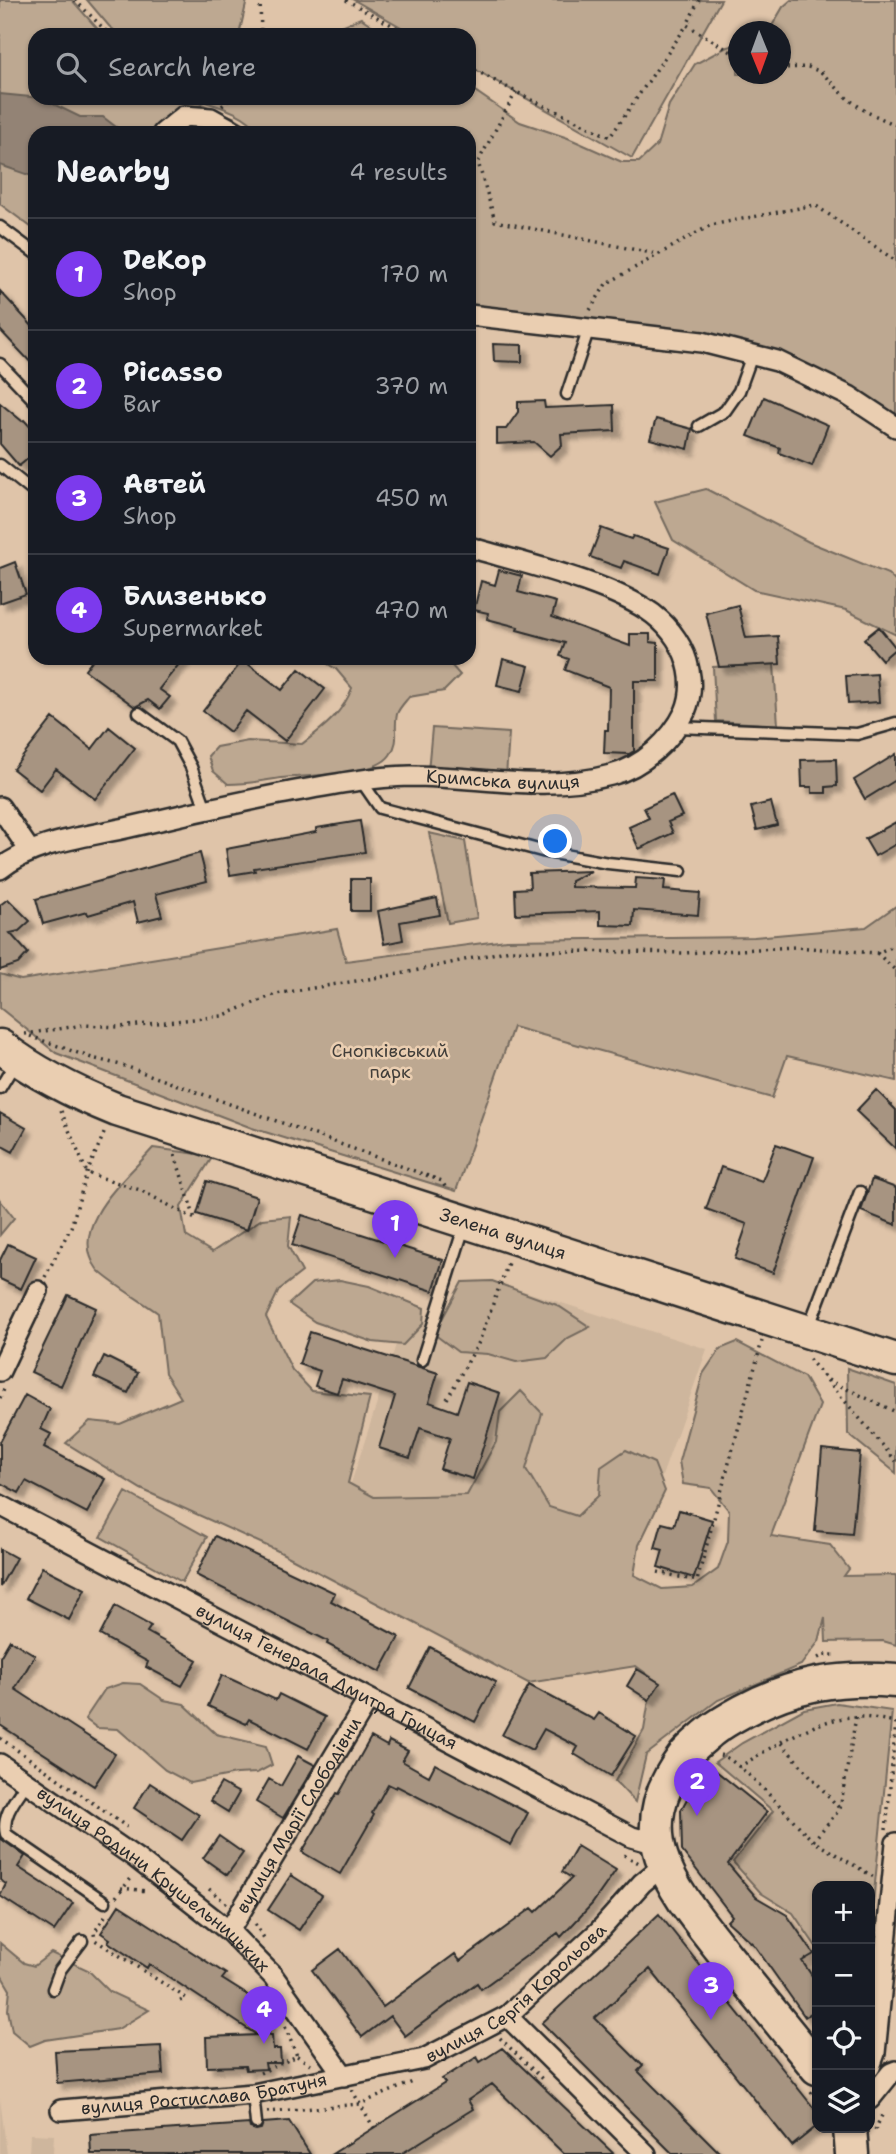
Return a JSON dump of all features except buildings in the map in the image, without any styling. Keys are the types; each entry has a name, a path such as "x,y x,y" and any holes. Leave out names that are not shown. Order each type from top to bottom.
{"main road":[{"name":"Зелена вулиця","path":"9,1053 68,1090 117,1110 459,1212 808,1345 896,1360"},
{"path":"812,2078 649,1857 656,1818 667,1782 685,1754 719,1724 763,1700 814,1683 863,1678 896,1681"}],"street":[{"path":"172,126 184,116 211,118 225,126"},
{"path":"476,316 702,342 778,361 849,396 896,427"},
{"name":"Кримська вулиця","path":"0,869 30,850 206,809 360,778 413,776 540,785 580,782 634,768 677,727 689,703 691,682 687,659 675,636 653,614 619,596 578,580 476,549"},
{"path":"0,807 30,850"},
{"path":"0,1371 38,1291"},
{"name":"вулиця Генерала Дмитра Грицая","path":"0,1505 368,1700 649,1857"},
{"name":"вулиця Марії Слободівни","path":"229,1931 368,1700"},
{"name":"вулиця Родини Крушельницьких","path":"0,1764 135,1858 229,1931 273,1976 344,2076"},
{"path":"875,2053 896,1843"},
{"name":"вулиця Сергія Корольова","path":"344,2076 424,2059 507,2016 599,1931 649,1857"},
{"path":"507,2016 646,2154"},
{"path":"877,2105 891,2073 896,2071"},
{"name":"вулиця Ростислава Братуня","path":"61,2110 253,2094 344,2076"}],"lane":[{"path":"0,227 28,248"},
{"path":"567,394 584,327"},
{"path":"699,426 725,411 739,391 752,355"},
{"path":"0,364 28,394"},
{"path":"0,465 28,487"},
{"path":"139,713 177,741 191,767 206,809"},
{"path":"677,727 857,734 896,723"},
{"path":"360,778 380,808 542,850 608,863 681,870"},
{"path":"0,1088 9,1053"},
{"path":"808,1345 860,1192"},
{"path":"422,1360 459,1212"},
{"path":"27,1782 6,1816 6,1834 109,1904"},
{"path":"53,1989 60,1970 82,1941"},
{"path":"253,2094 256,2123"}],"path":[{"path":"75,0 103,28"},
{"path":"260,0 261,28"},
{"path":"346,0 397,28"},
{"path":"476,71 516,93 610,137 687,25 699,0"},
{"path":"687,25 728,50"},
{"path":"791,68 808,67 821,72 848,99 867,112 896,125"},
{"path":"516,93 478,162 495,221 658,255"},
{"path":"584,327 606,284 711,225 815,205 896,261"},
{"path":"459,1212 442,1181 125,1066 92,1058 24,1034 84,1025 119,1027 222,1016 276,994 405,974 510,950 683,953 795,947 877,953 896,945"},
{"path":"877,953 896,971"},
{"path":"61,1109 87,1173 140,1191 195,1219 174,1153"},
{"path":"38,1291 71,1227 87,1173 105,1131"},
{"path":"447,1399 479,1342 509,1260"},
{"path":"659,1572 697,1581 762,1341"},
{"path":"808,1345 827,1379 896,1461"},
{"path":"827,1379 896,1412"},
{"path":"812,1661 824,1655 836,1656"},
{"path":"813,1841 840,1809 856,1717"},
{"path":"739,1767 780,1742 827,1722 856,1717 896,1722"},
{"path":"780,1742 840,1809"},
{"path":"716,1755 724,1755 739,1767 813,1841 881,1882"},
{"path":"136,1872 109,1904 94,1933 94,1940 186,1998 179,2002"},
{"path":"240,1913 249,1915 268,1944"},
{"path":"280,2065 297,2056 281,2017"},
{"path":"500,2038 550,2087"},
{"path":"374,2128 360,2104 420,2078"},
{"path":"859,2138 877,2105"}],"shaded area":[{"path":"0,94 28,97 28,105 55,105 80,117 103,117 115,126 28,126 28,175 0,165"},
{"path":"492,1281 707,1349 650,1510 560,1587 341,1514 406,1314 471,1335"},
{"path":"0,2099 7,2154 0,2154"},
{"path":"30,2134 54,2135 53,2154 29,2154"}],"green space":[{"path":"0,0 72,0 97,28 28,28 28,105 204,105 248,126 28,126 28,225 0,204"},
{"path":"87,0 247,0 241,28 109,26"},
{"path":"354,0 721,0 632,158 476,70 476,28 403,28"},
{"path":"791,0 896,0 896,434 850,403 774,365 698,348 476,321 476,126 254,126 238,114 214,105 476,105 476,92 520,122 568,138 622,162 639,162 657,145 669,105 695,64 727,47 728,84 791,84 791,21 775,21"},
{"path":"361,18 376,28 337,28"},
{"path":"706,489 809,542 888,574 896,582 896,635 846,610 754,590 673,540 655,502"},
{"path":"774,664 778,725 716,721 713,667"},
{"path":"329,665 451,665 460,675 444,691 409,697 397,714 396,739 390,755 370,767 339,774 228,784 213,771 208,756 216,747 248,741 302,744 325,726 343,705 352,688"},
{"path":"432,728 509,733 506,777 428,771"},
{"path":"429,833 465,841 477,918 448,923"},
{"name":"Снопківський парк","path":"896,906 896,1081 787,1056 772,1098 513,1027 456,1191 252,1128 56,1053 0,1008 0,974 21,980 337,929 346,961 506,940 754,937 866,927"},
{"path":"153,1148 213,1156 181,1207 186,1236 212,1252 262,1219 291,1216 288,1246 302,1272 279,1290 266,1317 292,1370 312,1391 370,1397 348,1483 374,1497 467,1495 496,1442 500,1412 521,1391 542,1413 526,1469 549,1507 577,1516 599,1495 601,1467 626,1450 654,1463 665,1491 639,1545 634,1575 662,1589 693,1587 718,1569 728,1541 729,1511 711,1488 683,1484 679,1461 703,1374 720,1349 737,1342 804,1377 820,1405 771,1536 830,1545 849,1569 844,1576 896,1575 896,1645 883,1641 826,1642 825,1618 819,1641 801,1665 718,1700 646,1755 635,1802 615,1781 644,1730 649,1700 659,1683 636,1666 528,1683 276,1550 141,1489 66,1443 90,1421 120,1424 181,1398 165,1373 158,1313 101,1273 89,1253 89,1236 94,1220 116,1188"},
{"path":"0,1200 14,1218 0,1235"},
{"path":"340,1280 369,1286 424,1308 423,1324 403,1345 373,1342 315,1322 289,1304 312,1283"},
{"path":"492,1281 557,1305 590,1327 568,1338 547,1358 516,1362 488,1354 458,1352 434,1334 462,1282"},
{"path":"847,1368 896,1385 896,1473 848,1434"},
{"path":"126,1492 207,1537 182,1582 101,1537"},
{"path":"123,1683 140,1684 164,1700 184,1704 216,1734 266,1746 272,1765 257,1773 236,1774 190,1783 165,1770 118,1729 97,1728 85,1719 105,1689"},
{"path":"837,1703 892,1711 875,1883 875,1881 812,1881 812,1941 793,1913 761,1893 733,1862 773,1811 715,1762 742,1743 804,1709"},
{"path":"0,1943 24,1963 34,1966 51,1953 88,1970 110,1992 149,2010 118,2029 45,2040 30,2046 12,2031 8,2010 10,1990 0,1973"}],"place":[{"name":"DeKop","path":"395,1258"},
{"name":"Picasso","path":"697,1816"},
{"name":"Автей","path":"711,2020"},
{"name":"Близенько","path":"264,2044"}]}
